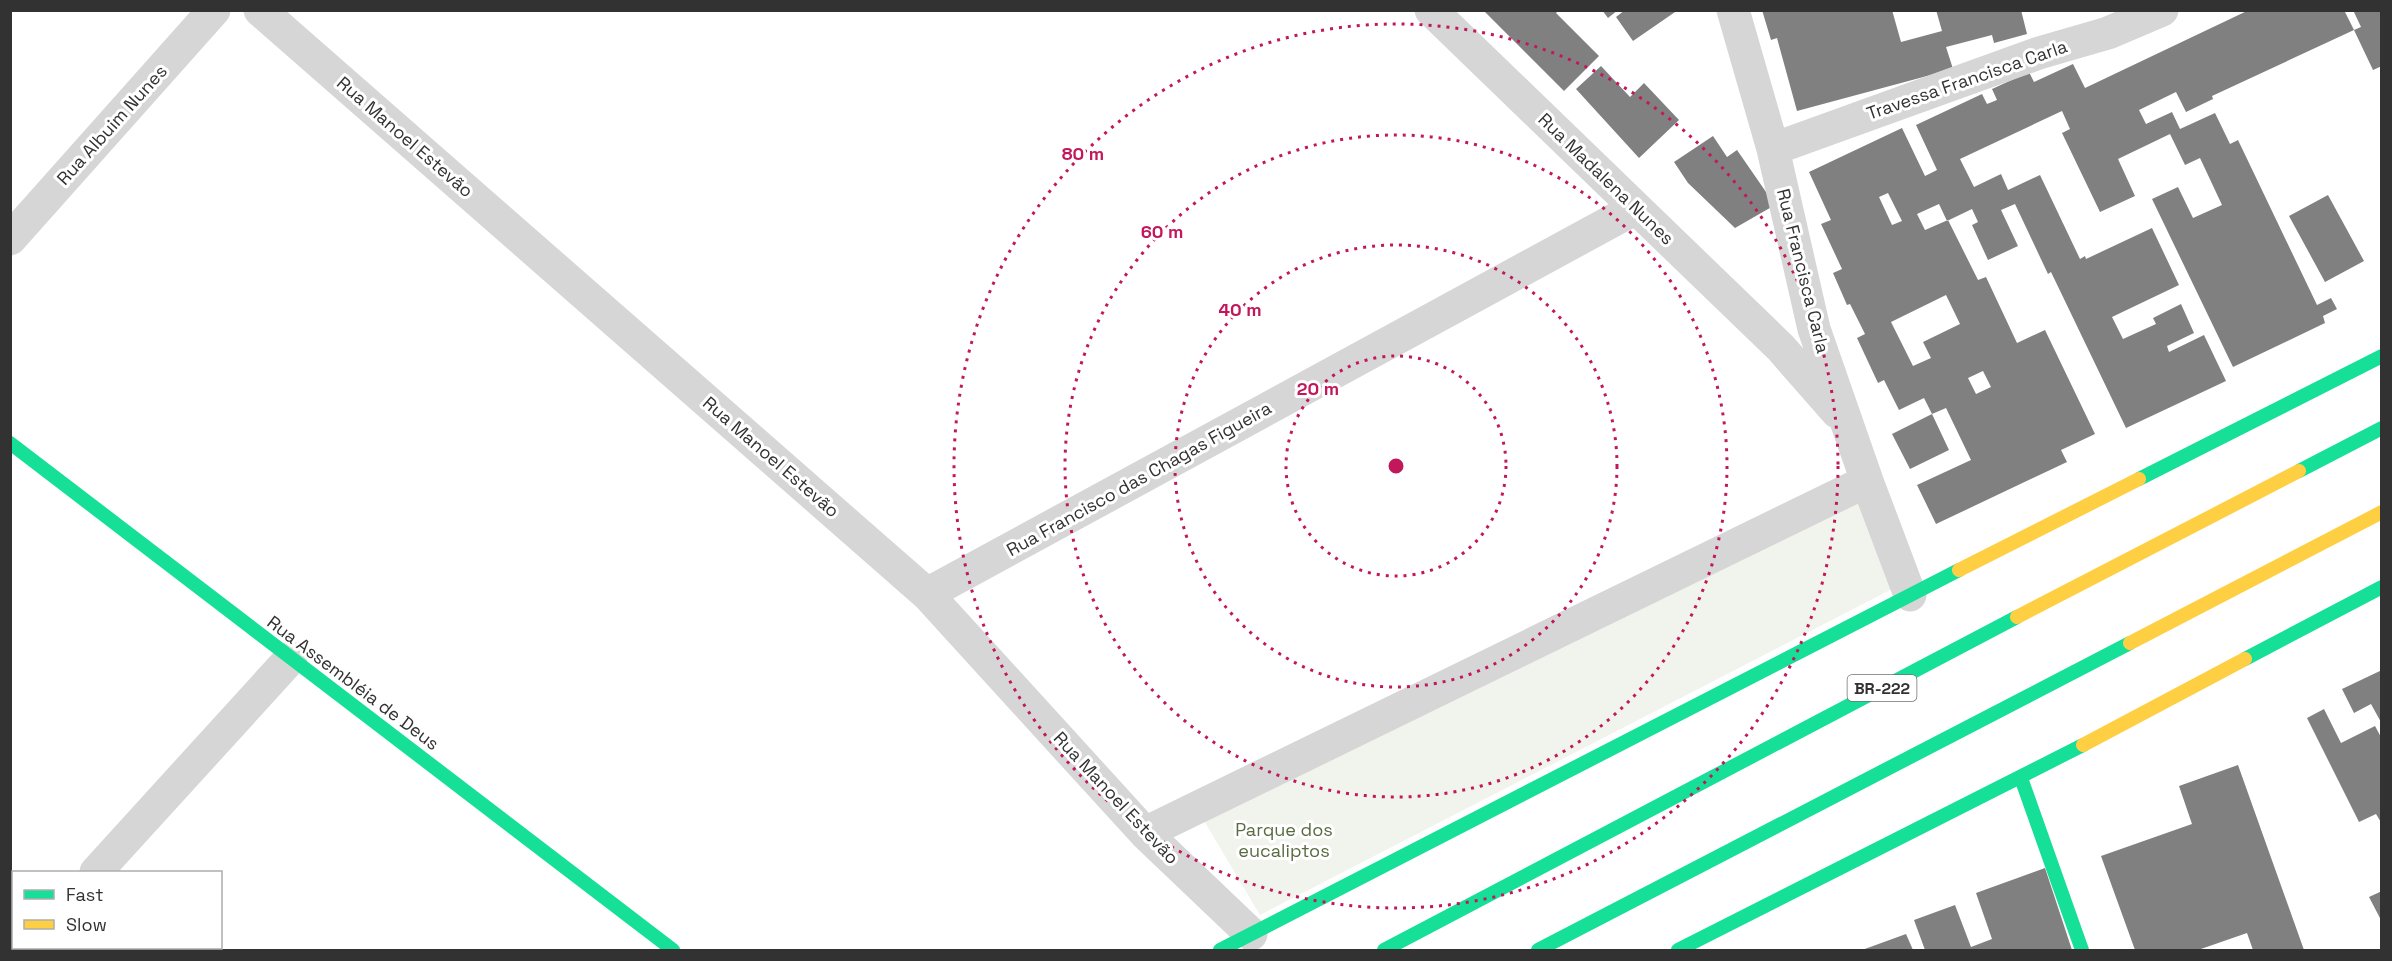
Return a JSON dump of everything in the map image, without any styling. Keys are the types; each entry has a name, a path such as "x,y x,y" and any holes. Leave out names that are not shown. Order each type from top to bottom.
{"main road":[{"path":"1220,951 1910,595 2382,356"},
{"name":"BR-222","path":"1384,951 1925,665 2382,429"},
{"name":"Rua Assembléia de Deus","path":"10,443 673,951"},
{"path":"1538,951 2382,512"},
{"path":"1678,951 2021,778 2382,587"},
{"path":"2021,778 2082,951"}],"street":[{"name":"Rua Albuim Nunes","path":"10,239 214,10"},
{"name":"Rua Manoel Estevão","path":"260,10 927,594 1145,833 1251,934"},
{"name":"Rua Madalena Nunes","path":"1431,10 1781,348 1850,427"},
{"name":"Rua Francisca Carla","path":"1733,10 1773,149 1814,329 1910,595"},
{"name":"Travessa Francisca Carla","path":"1773,149 2039,53 2108,33 2162,10"},
{"name":"Rua Francisco das Chagas Figueira","path":"927,594 1636,208"},
{"path":"1781,348 1798,346 1810,337 1814,329"},
{"path":"1145,833 1867,481"},
{"path":"98,871 291,658"}],"green space":[{"name":"Parque dos eucaliptos","path":"1858,496 1894,588 1260,915 1203,819"}],"building":[{"path":"1483,10 1559,10 1556,13 1599,56 1564,91"},
{"path":"1602,10 1618,10 1608,18"},
{"path":"1625,10 1678,10 1633,41 1616,17"},
{"path":"1762,10 1892,10 1901,42 1942,31 1936,10 2021,10 2027,34 1994,43 1992,35 1946,47 1953,69 1797,111 1777,38 1771,40"},
{"path":"2249,10 2344,10 2354,30 2212,96 2213,99 2186,112 2176,92 2139,110 2146,124 2172,112 2180,129 2215,113 2230,144 2238,140 2317,305 2331,298 2337,309 2323,316 2325,323 2233,367 2152,199 2178,187 2193,218 2222,205 2200,158 2185,165 2170,134 2118,159 2135,196 2100,212 2062,133 2070,129 2062,111 1960,159 1974,187 2001,174 2008,190 2040,175 2080,259 2085,256 2086,259 2152,228 2179,285 2112,317 2123,339 2156,324 2153,318 2181,304 2194,333 2167,346 2169,352 2204,335 2226,381 2126,428 2051,272 2048,274 2015,204 2001,210 2018,246 1988,260 1972,225 1978,222 1972,209 1948,220 1978,280 1986,277 2017,343 2045,330 2095,434 2061,450 2067,462 1936,524 1917,485 1971,460 1946,408 1932,414 1924,398 1899,410 1884,380 1878,383 1857,338 1865,334 1850,304 1847,305 1833,273 1842,269 1821,224 1831,220 1809,172 1902,128 1925,176 1937,170 1916,125 1982,94 1987,104 1997,100 1992,89 2029,72 2034,82 2073,64 2085,88","holes":["1888,193 1902,221 1892,225 1879,197","1939,204 1947,221 1925,230 1917,214","1946,295 1960,324 1923,342 1931,358 1913,366 1891,322","1983,371 1991,387 1976,394 1968,378"]},
{"path":"2353,10 2382,10 2382,66 2373,70 2354,30 2361,27"},
{"path":"1601,66 1630,97 1644,83 1679,120 1639,158 1576,89"},
{"path":"1713,136 1727,157 1737,150 1775,205 1735,228 1688,183 1674,162"},
{"path":"2328,195 2364,261 2325,282 2289,216"},
{"path":"1932,414 1949,450 1910,469 1892,434"},
{"path":"2382,670 2382,724 2371,704 2354,713 2342,689"},
{"path":"2324,709 2341,743 2375,726 2382,739 2382,824 2376,814 2359,822 2307,718"},
{"path":"2238,765 2304,950 2253,950 2247,933 2198,950 2135,950 2101,856 2192,824 2179,786"},
{"path":"2045,868 2072,950 1925,950 1914,920 1955,905 1971,947 1992,939 1976,893"},
{"path":"2382,891 2382,922 2369,897"},
{"path":"1906,934 1913,950 1862,950"}],"traffic: fast":[{"path":"2139,479 2382,356"},
{"path":"2299,471 2382,428"},
{"path":"10,443 673,950"},
{"path":"1220,950 1959,570"},
{"path":"2245,659 2382,587"},
{"path":"1384,950 2017,617"},
{"path":"1538,950 2130,643"},
{"path":"1678,950 2083,745"},
{"path":"2021,778 2082,950"}],"traffic: slow":[{"path":"2017,617 2299,471"},
{"path":"1959,570 2139,479"},
{"path":"2130,643 2382,512"},
{"path":"2083,745 2245,659"}]}
